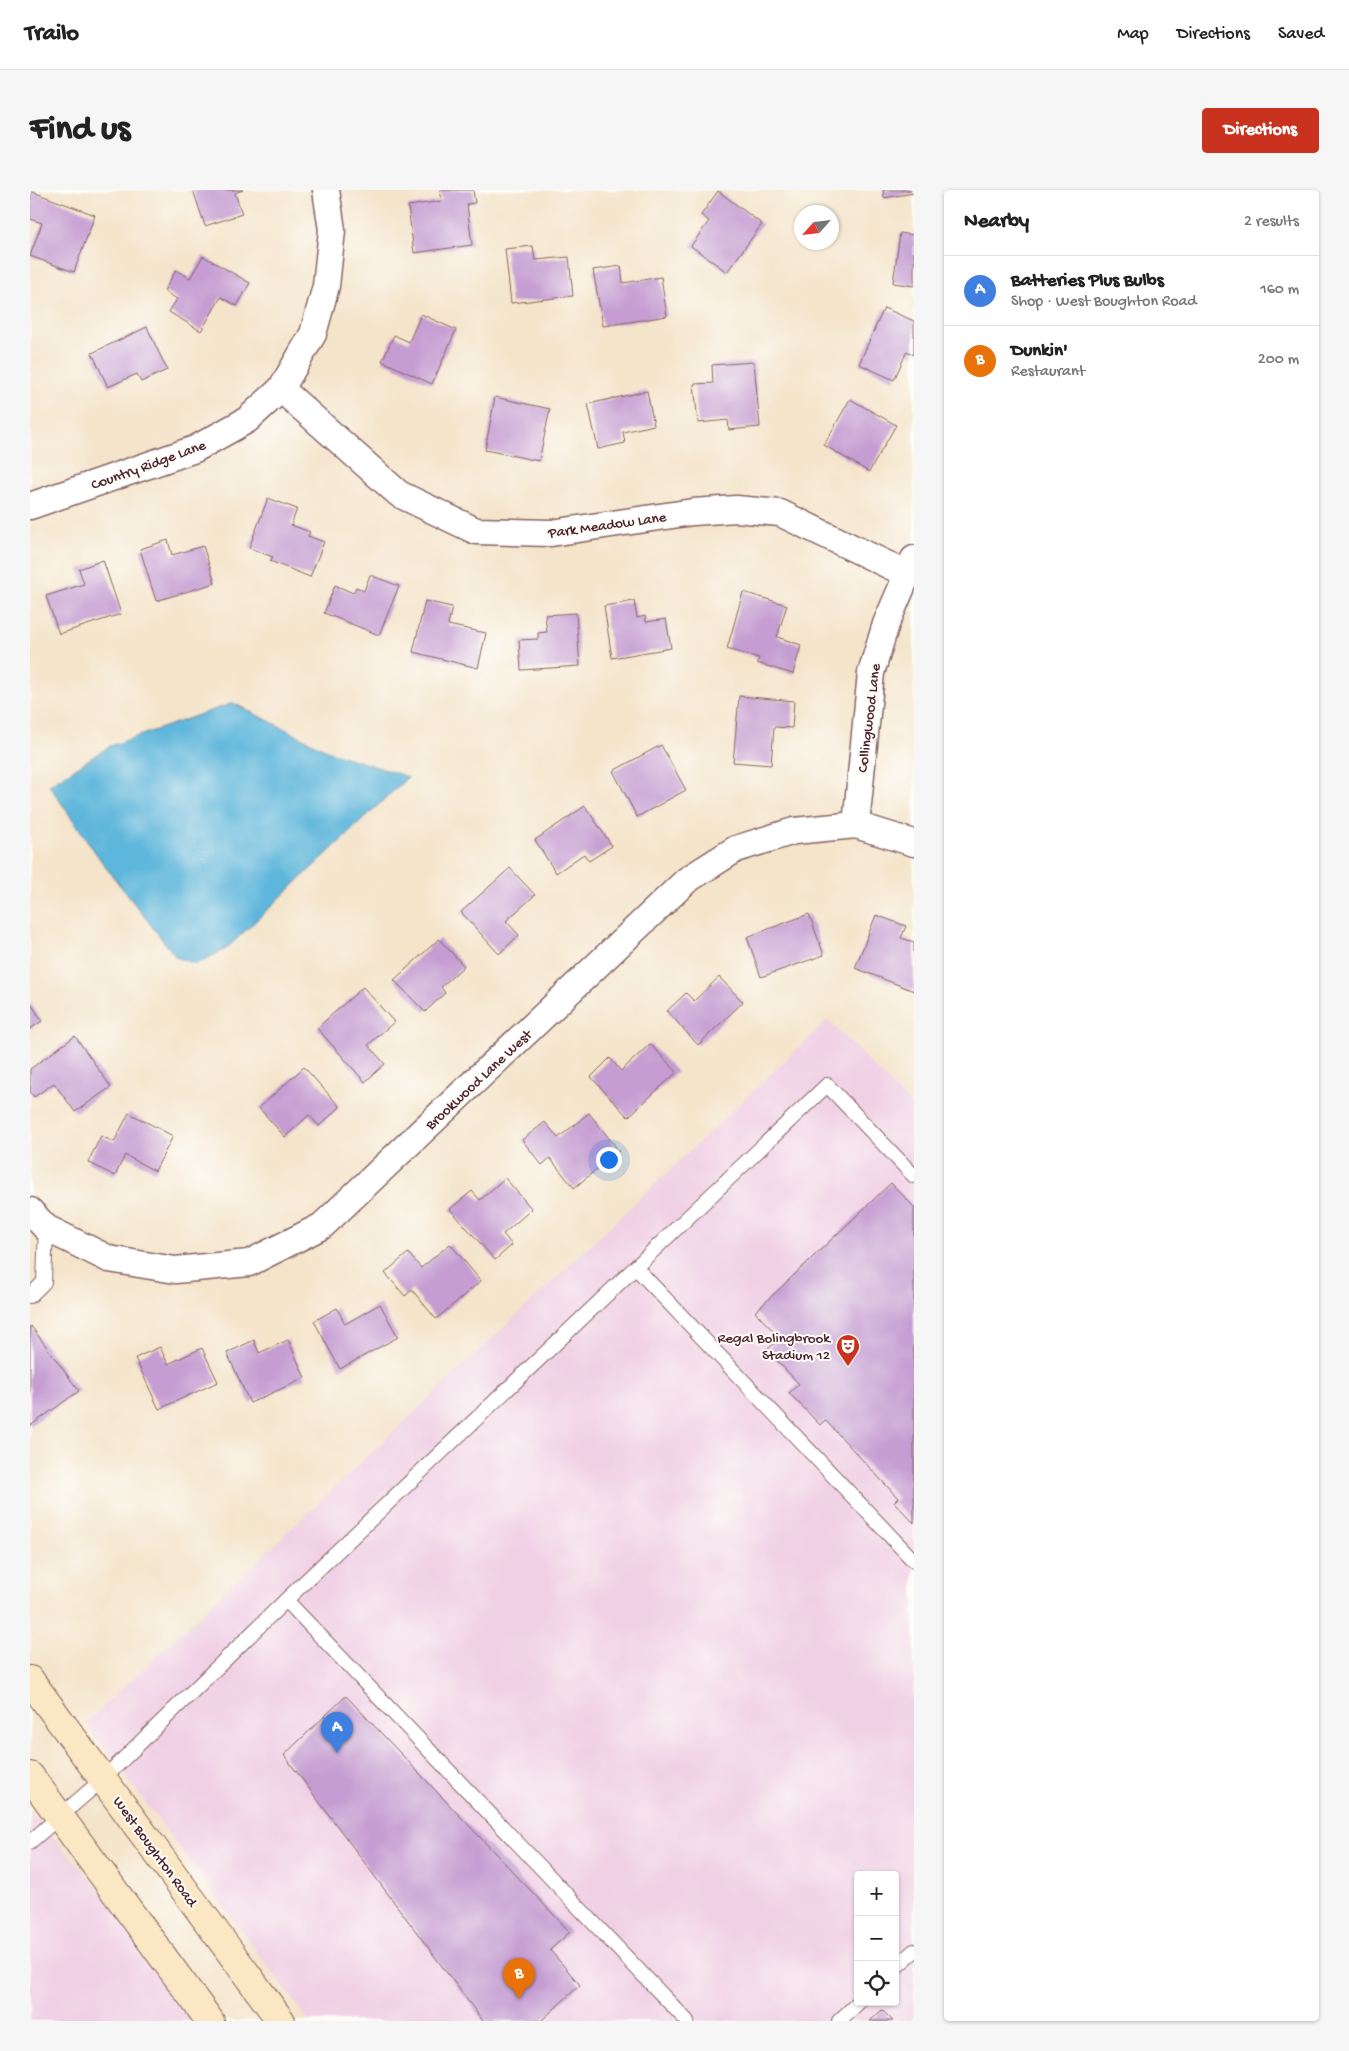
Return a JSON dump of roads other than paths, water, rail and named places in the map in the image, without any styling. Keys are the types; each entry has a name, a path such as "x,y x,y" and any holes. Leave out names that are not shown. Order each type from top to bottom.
{"main road":[{"name":"West Boughton Road","path":"30,1680 281,2021"},
{"path":"30,1776 210,2021"}],"street":[{"name":"Country Ridge Lane","path":"30,506 195,449 247,420 281,389 313,334 326,286 332,230 326,190"},
{"name":"Park Meadow Lane","path":"281,389 399,494 476,531 551,533 693,512 736,509 780,513 911,566"},
{"name":"Collingwood Lane","path":"856,825 871,673 886,624 911,566"},
{"name":"Brookwood Lane West","path":"38,1219 109,1259 175,1270 249,1263 322,1226 687,880 736,850 794,831 856,825 914,843"}],"lane":[{"path":"30,1842 102,1779 286,1600 828,1085 914,1176"},
{"path":"30,1296 44,1282 38,1219"},
{"path":"636,1268 914,1562"},
{"path":"286,1600 686,2021"},
{"path":"899,1964 914,1951"},
{"path":"839,2021 855,2006"}],"water":[{"path":"233,703 333,753 408,777 226,949 196,964 176,957 104,865 49,785 110,746"}],"place":[{"name":"Regal Bolingbrook Stadium 12","path":"848,1367"},
{"name":"Batteries Plus Bulbs","path":"337,1753"},
{"name":"Dunkin'","path":"519,1999"}]}
